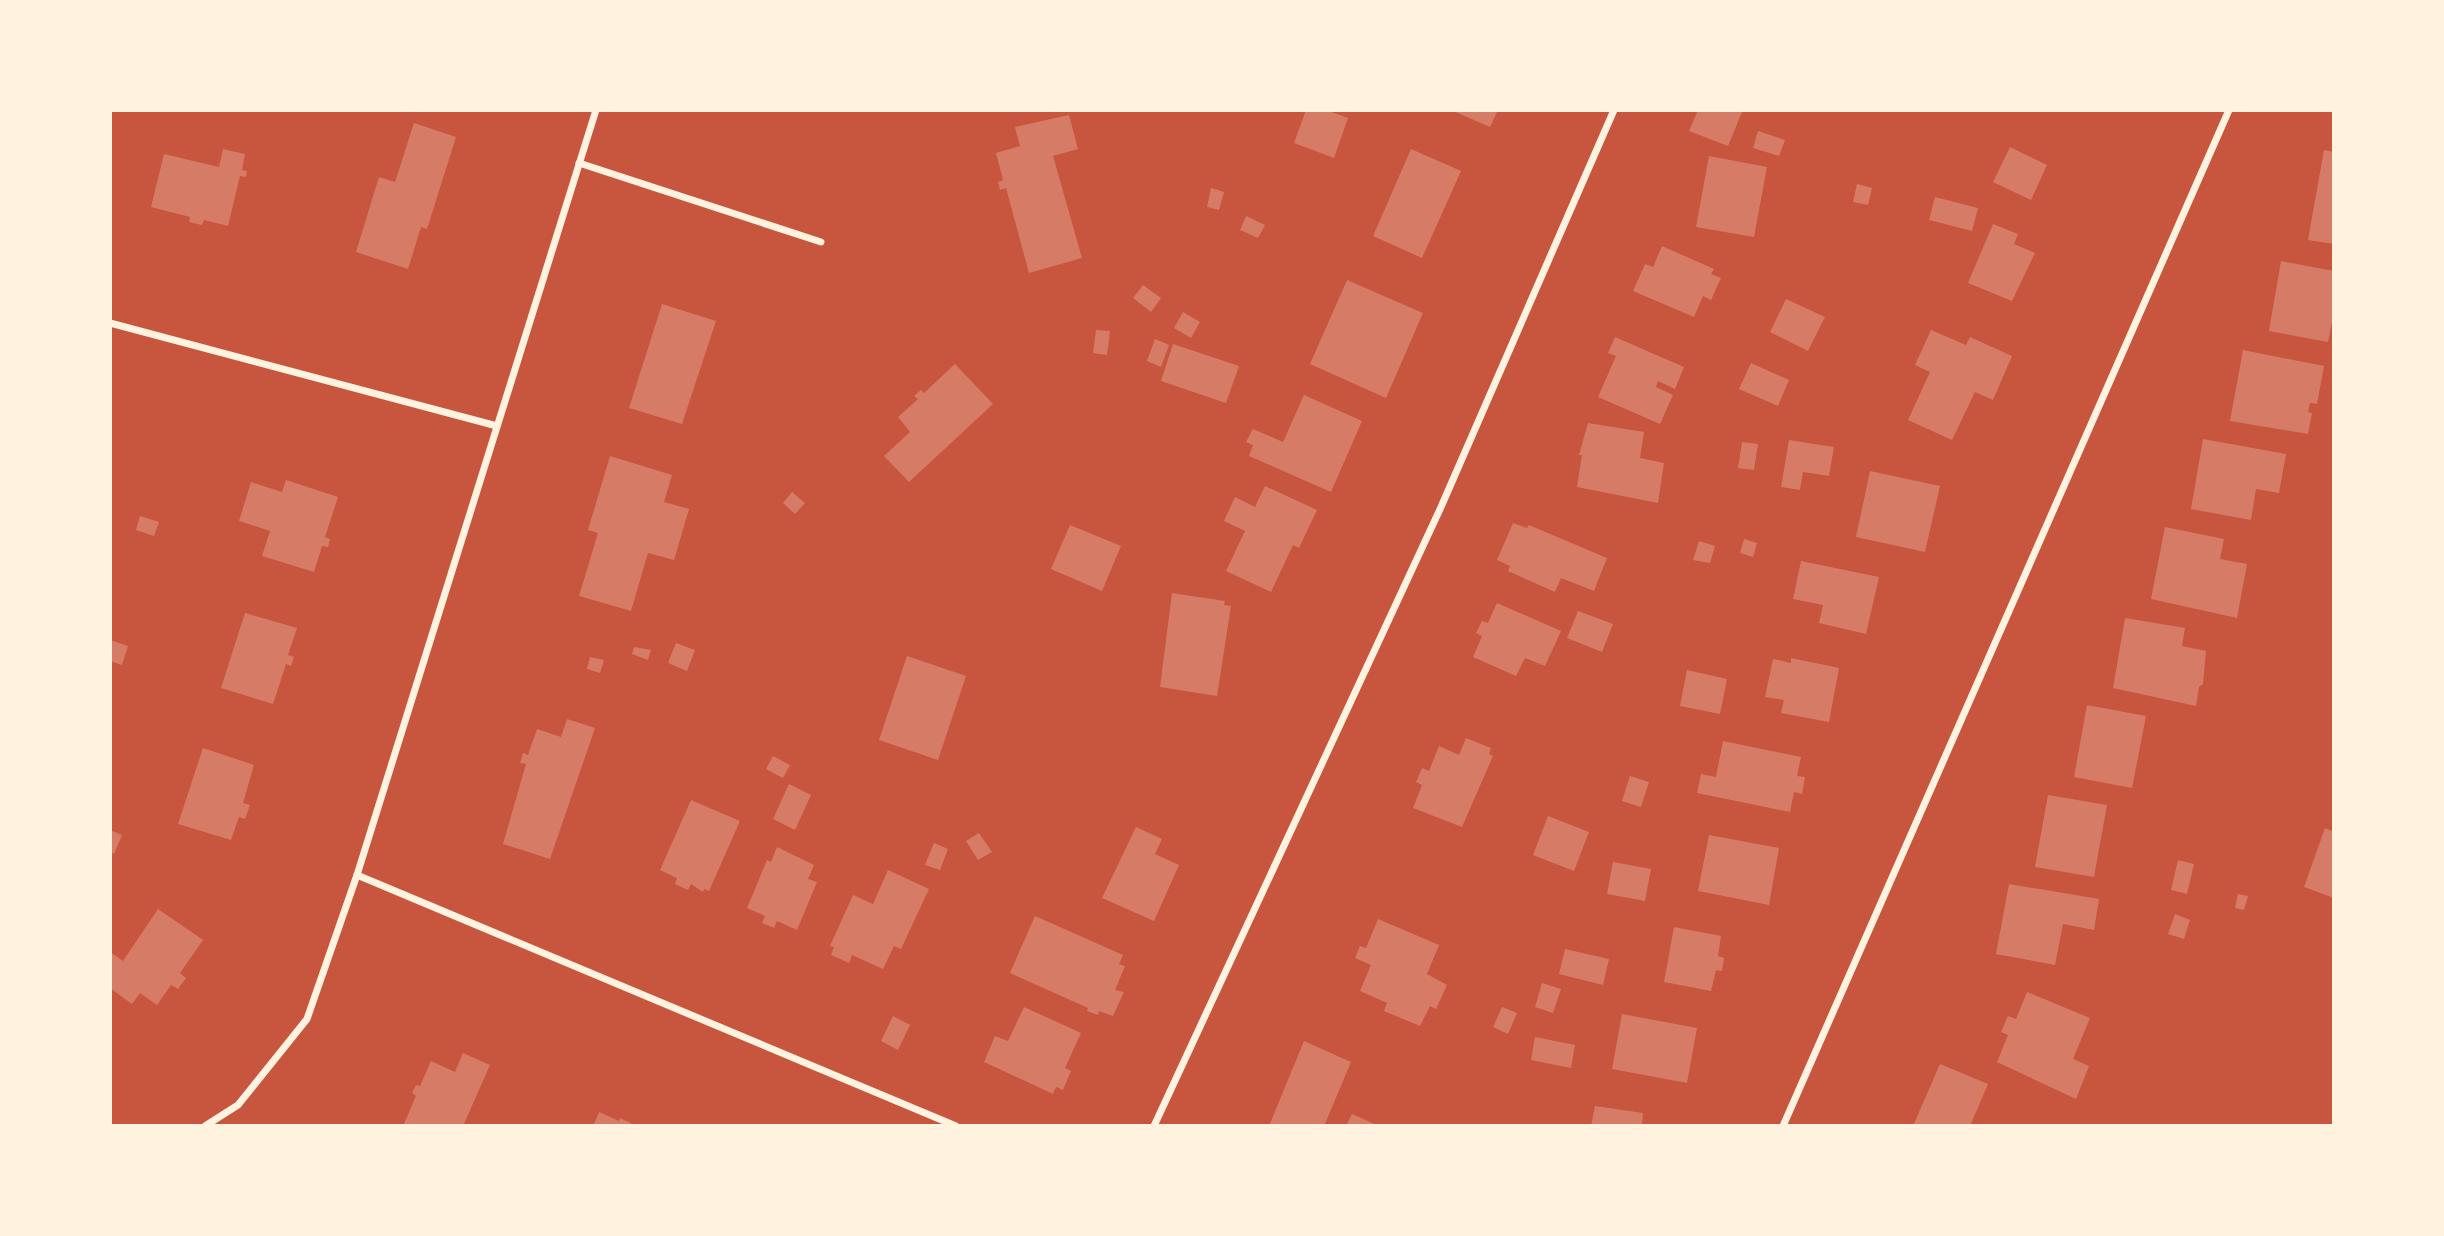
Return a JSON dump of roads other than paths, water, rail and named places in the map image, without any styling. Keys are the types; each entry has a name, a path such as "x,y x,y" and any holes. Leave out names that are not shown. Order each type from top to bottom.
{"street":[{"path":"205,1126 238,1105 307,1018 357,875 596,110"},
{"path":"1154,1126 1435,519 1614,110"},
{"path":"1783,1126 2230,110"},
{"path":"579,163 821,242"},
{"path":"110,323 497,426"},
{"path":"357,875 956,1126"}]}
